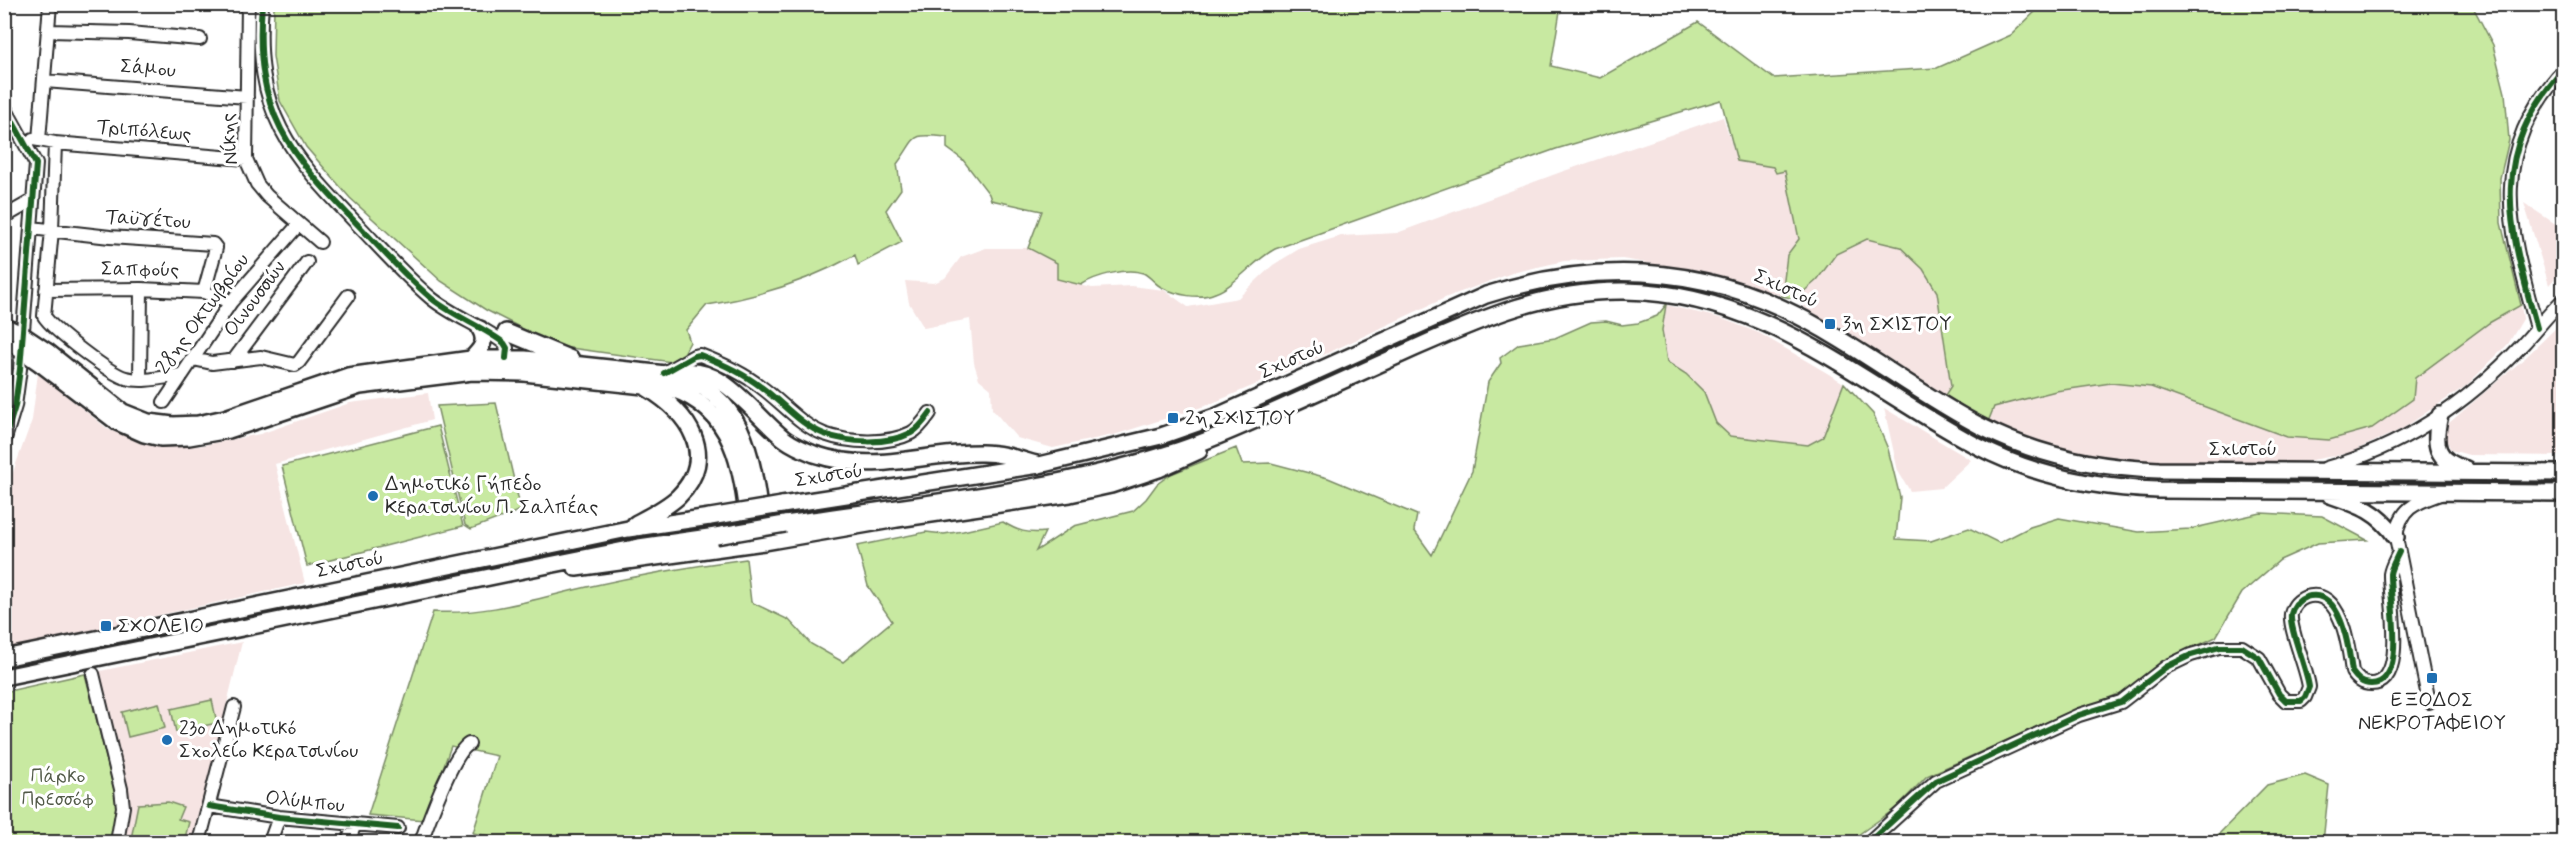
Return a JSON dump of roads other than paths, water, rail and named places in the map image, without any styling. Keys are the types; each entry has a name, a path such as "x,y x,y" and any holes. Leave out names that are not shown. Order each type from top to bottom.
{"main road":[{"name":"Σχιστού","path":"4,658 628,529 1039,465 1135,444 1205,421 1495,292 1558,276 1625,272 1727,286 1818,327 1983,427 2046,453 2102,466 2132,469 2564,473"},
{"name":"Σχιστού","path":"4,676 639,547 1069,479 1148,460 1221,436 1493,314 1561,295 1625,291 1712,303 1767,323 1828,355 1974,445 2043,472 2101,486 2132,489 2564,493"},
{"path":"471,359 483,346 484,340 474,325"},
{"path":"4,326 13,340 44,358 123,412 148,422 173,425 198,424 225,418 348,376 471,359 525,359 669,374 694,382 708,391 725,406 737,423 748,446 758,543"},
{"path":"507,333 594,367"},
{"path":"44,358 117,422 144,434 161,438 229,430 360,386 472,372 515,372 672,389 686,394 703,405 721,422 730,438 758,543"},
{"path":"669,374 693,371 715,378 733,390 787,441 802,450 827,458 848,463 878,465 981,453 999,454 1039,465"},
{"path":"628,529 679,496 693,476 697,455 692,430 687,421 670,403 642,385"},
{"path":"2440,415 2436,444 2441,456 2447,462 2462,468 2484,473"},
{"path":"556,564 584,568 1035,500 1111,484 1176,464 1221,436"},
{"path":"2316,490 2366,509 2385,522 2397,545"}],"street":[{"path":"39,140 51,4"},
{"name":"Νίκης","path":"248,4 246,159 257,184 320,242"},
{"path":"262,4 261,55 268,100 286,142 331,196 411,279 431,298 504,343 507,348 506,358"},
{"path":"49,31 129,33 200,39"},
{"path":"2537,328 2523,276 2510,208 2510,183 2520,137 2529,116 2564,69"},
{"name":"Σάμου","path":"45,81 247,97"},
{"path":"4,106 36,164 18,386 4,442"},
{"name":"Τριπόλεως","path":"23,137 55,143 246,159"},
{"path":"55,143 52,230 44,316 63,336 119,375 140,380 181,375"},
{"path":"4,218 32,201"},
{"name":"28ης Οκτωβρίου","path":"164,402 231,302 299,224"},
{"name":"Ταϋγέτου","path":"31,228 110,237 213,244 216,248 204,292"},
{"name":"Οινουσσών","path":"233,360 307,262"},
{"path":"140,380 141,289"},
{"name":"Σαπφούς","path":"46,290 141,289 204,292 231,302"},
{"path":"193,359 212,363 261,357 295,365 348,296"},
{"path":"2316,471 2381,450 2416,432 2490,376 2564,299"},
{"path":"474,325 507,333 523,345 526,351 525,359"},
{"path":"669,374 694,356 700,355 740,373 824,434 847,438 870,441 894,439 912,433 930,413"},
{"path":"1869,843 1936,781 2079,715 2121,702 2166,667 2198,653 2219,647 2242,647 2259,658 2282,698 2291,703 2301,701 2306,697 2309,687 2291,619 2294,607 2304,598 2317,597 2324,600 2340,617 2346,631 2352,672 2356,677 2367,684 2381,682 2391,672 2392,663 2394,636 2390,572 2397,545 2398,522 2406,511 2421,501 2446,492"},
{"path":"2397,545 2429,702"},
{"path":"93,674 121,789 123,807 117,843"},
{"path":"199,843 234,707"},
{"path":"423,837 460,752 469,744"},
{"name":"Ολύμπου","path":"209,806 279,817 398,828"},
{"path":"270,843 279,817"},
{"path":"348,843 355,824"}],"place":[{"name":"3η ΣΧΙΣΤΟΥ","path":"1830,324"},
{"name":"2η ΣΧΙΣΤΟΥ","path":"1173,418"},
{"name":"Δημοτικό Γήπεδο Κερατσινίου Π. Σαλπέας","path":"373,496"},
{"name":"ΣΧΟΛΕΙΟ","path":"106,626"},
{"name":"ΕΞΟΔΟΣ ΝΕΚΡΟΤΑΦΕΙΟΥ","path":"2432,678"},
{"name":"23o Δημοτικό Σχολείο Κερατσινίου","path":"167,740"}],"park label":[{"name":"Πάρκο Πρεσσόφ","path":"58,788"}]}
